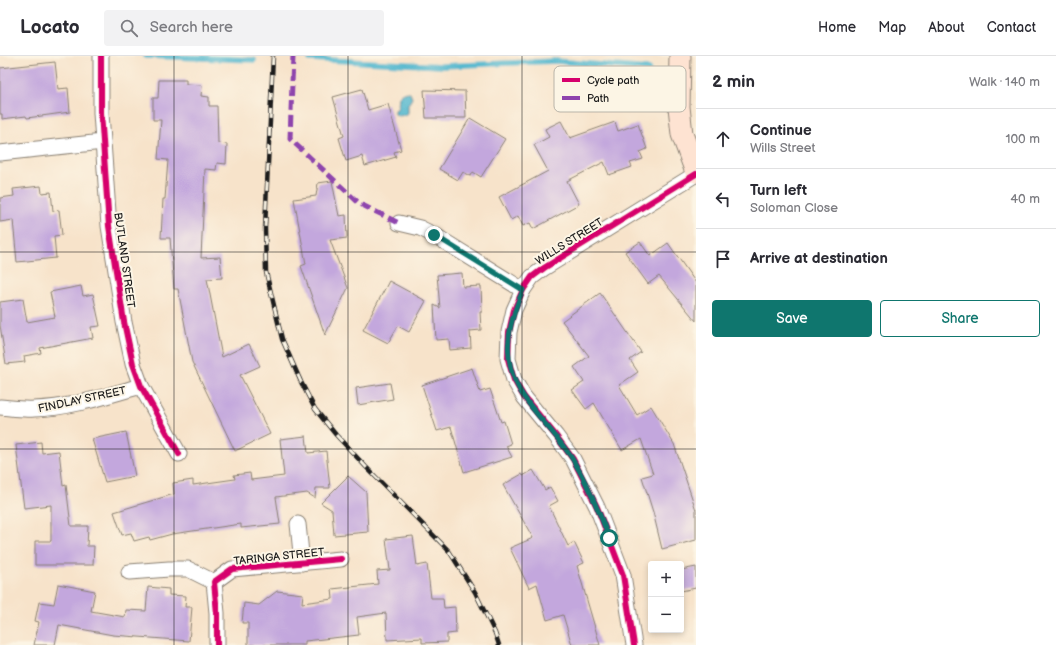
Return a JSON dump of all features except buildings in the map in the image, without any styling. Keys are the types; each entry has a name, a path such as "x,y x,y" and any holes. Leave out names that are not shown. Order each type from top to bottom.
{"street":[{"name":"BUTLAND STREET","path":"101,56 101,114 109,226 124,322 133,364 141,386 180,454"},
{"path":"680,56 680,66"},
{"path":"680,112 682,134 696,173"},
{"path":"0,153 103,142"},
{"name":"WILLS STREET","path":"634,645 623,575 597,507 573,460 556,436 524,397 514,380 508,359 509,332 514,310 523,290 532,277 696,173"},
{"path":"399,223 420,228 434,235 523,290"},
{"name":"FINDLAY STREET","path":"0,407 34,409 64,405 141,386"},
{"path":"298,524 302,563"},
{"name":"TARINGA STREET","path":"214,582 232,569 340,559"},
{"path":"129,572 188,569 214,582 217,612 217,645"}],"water":[{"path":"408,92 412,98 408,105 408,113 406,115 398,116 395,114 395,110 398,108 399,96"}],"waterway":[{"path":"146,56 254,60"},
{"path":"310,59 442,66 556,61 614,66"}],"railway":[{"path":"273,56 265,228 266,272 282,339 315,409 336,435 366,467 449,551 475,592 495,633 499,645"}],"marked path":[{"path":"293,56 290,139 360,204 399,223"}],"cycle path":[{"path":"101,56 101,113 109,226 124,322 133,364 141,386 179,454"},
{"path":"634,645 623,575 597,507 573,459 524,397 514,380 508,359 509,332 514,310 523,290 532,277 544,268 696,174"},
{"path":"217,645 217,613 214,582 232,569 341,559"}],"route":[{"path":"434,235 523,290 514,310 509,332 508,359 514,380 524,397 556,436 573,460 597,507 609,538"}]}
